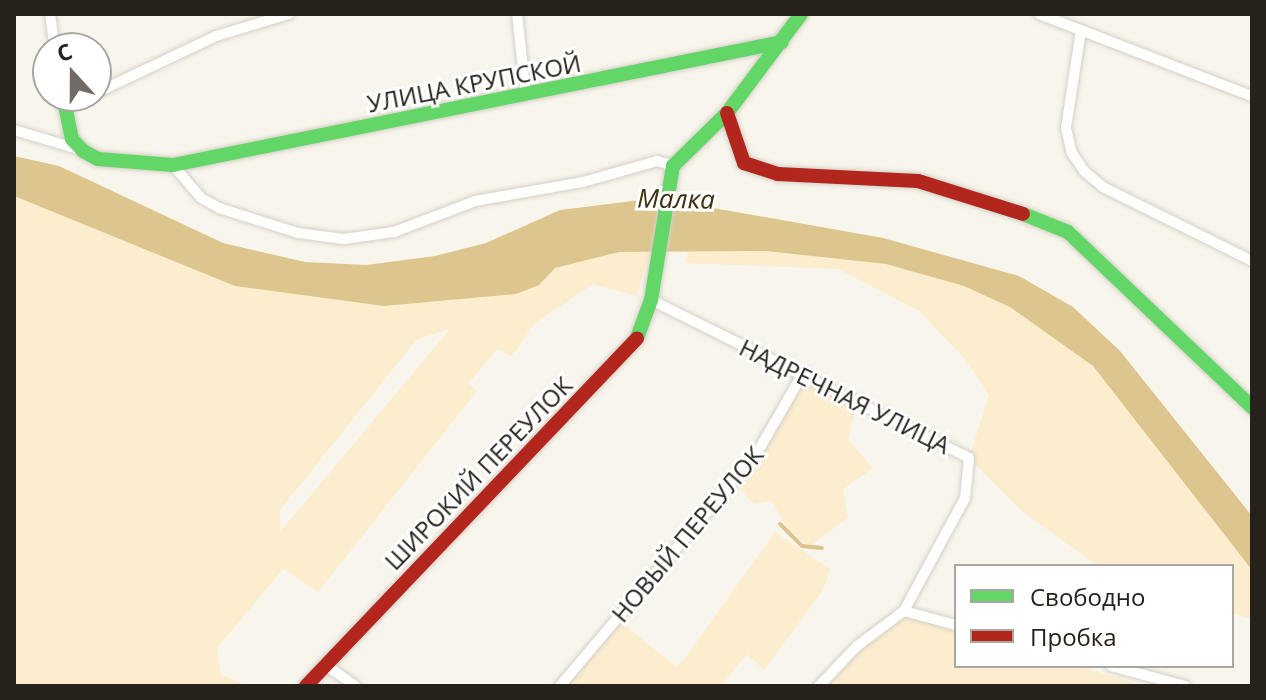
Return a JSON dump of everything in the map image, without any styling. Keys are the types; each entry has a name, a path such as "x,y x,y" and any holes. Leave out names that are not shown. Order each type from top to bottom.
{"street":[{"path":"112,85 216,36 289,14"},
{"path":"517,14 526,96"},
{"path":"173,165 201,198 219,208 298,233 344,239 394,232 475,201 583,182 657,161 673,166 727,113 801,14"},
{"path":"1039,14 1252,96"},
{"path":"1081,30 1066,128 1072,153 1084,171 1103,187 1252,261"},
{"name":"УЛИЦА КРУПСКОЙ","path":"83,151 98,159 173,165 782,42"},
{"path":"67,112 72,139 83,151"},
{"path":"727,113 744,163 778,174 918,181 979,196 1068,232 1252,407"},
{"path":"14,130 83,151"},
{"name":"ШИРОКИЙ ПЕРЕУЛОК","path":"306,686 480,505 578,396 633,348 651,300 673,166"},
{"name":"НАДРЕЧНАЯ УЛИЦА","path":"651,300 969,458 965,498 904,611"},
{"name":"НОВЫЙ ПЕРЕУЛОК","path":"560,686 757,453 802,375"},
{"path":"819,686 857,646 904,611 954,624"},
{"path":"324,664 355,686"},
{"path":"1118,668 1185,686"}],"shaded area":[{"path":"14,156 59,166 223,243 305,262 366,265 435,256 486,243 560,210 657,198 883,238 1019,276 1073,307 1120,351 1252,516 1252,570 1093,366 1010,307 964,286 886,264 766,251 619,252 555,268 539,285 516,294 384,306 235,286 14,196"},
{"path":"14,196 235,286 539,285 555,268 619,252 650,252 637,296 593,284 535,323 512,356 497,349 468,384 477,391 318,592 283,569 217,648 221,675 248,686 14,686","holes":["449,330 280,532 280,510 417,339"]},
{"path":"766,251 886,264 964,286 1010,307 1093,366 1252,570 1252,619 1234,614 1234,564 1095,564 1022,511 969,458 989,395 966,360 918,310 838,269 685,263 688,252"},
{"path":"802,375 857,402 848,440 873,468 843,489 848,518 810,546 789,530 771,501 754,504 733,482"},
{"path":"775,532 830,569 823,590 764,670 747,654 721,686 560,686 617,619 675,666 683,661"},
{"path":"904,611 954,626 954,668 1085,668 1143,686 819,686"}],"waterway":[{"path":"780,524 802,546 822,548"}],"traffic: fast":[{"path":"637,338 651,300 673,166 727,113 801,14"},
{"path":"66,112 72,139 83,151 98,159 173,165 782,42"},
{"path":"1023,214 1068,232 1252,407"}],"traffic: jam":[{"path":"727,113 744,163 778,174 918,181 1023,214"},
{"path":"306,686 637,338"}],"water label":[{"name":"Малка","path":"676,199"}]}
